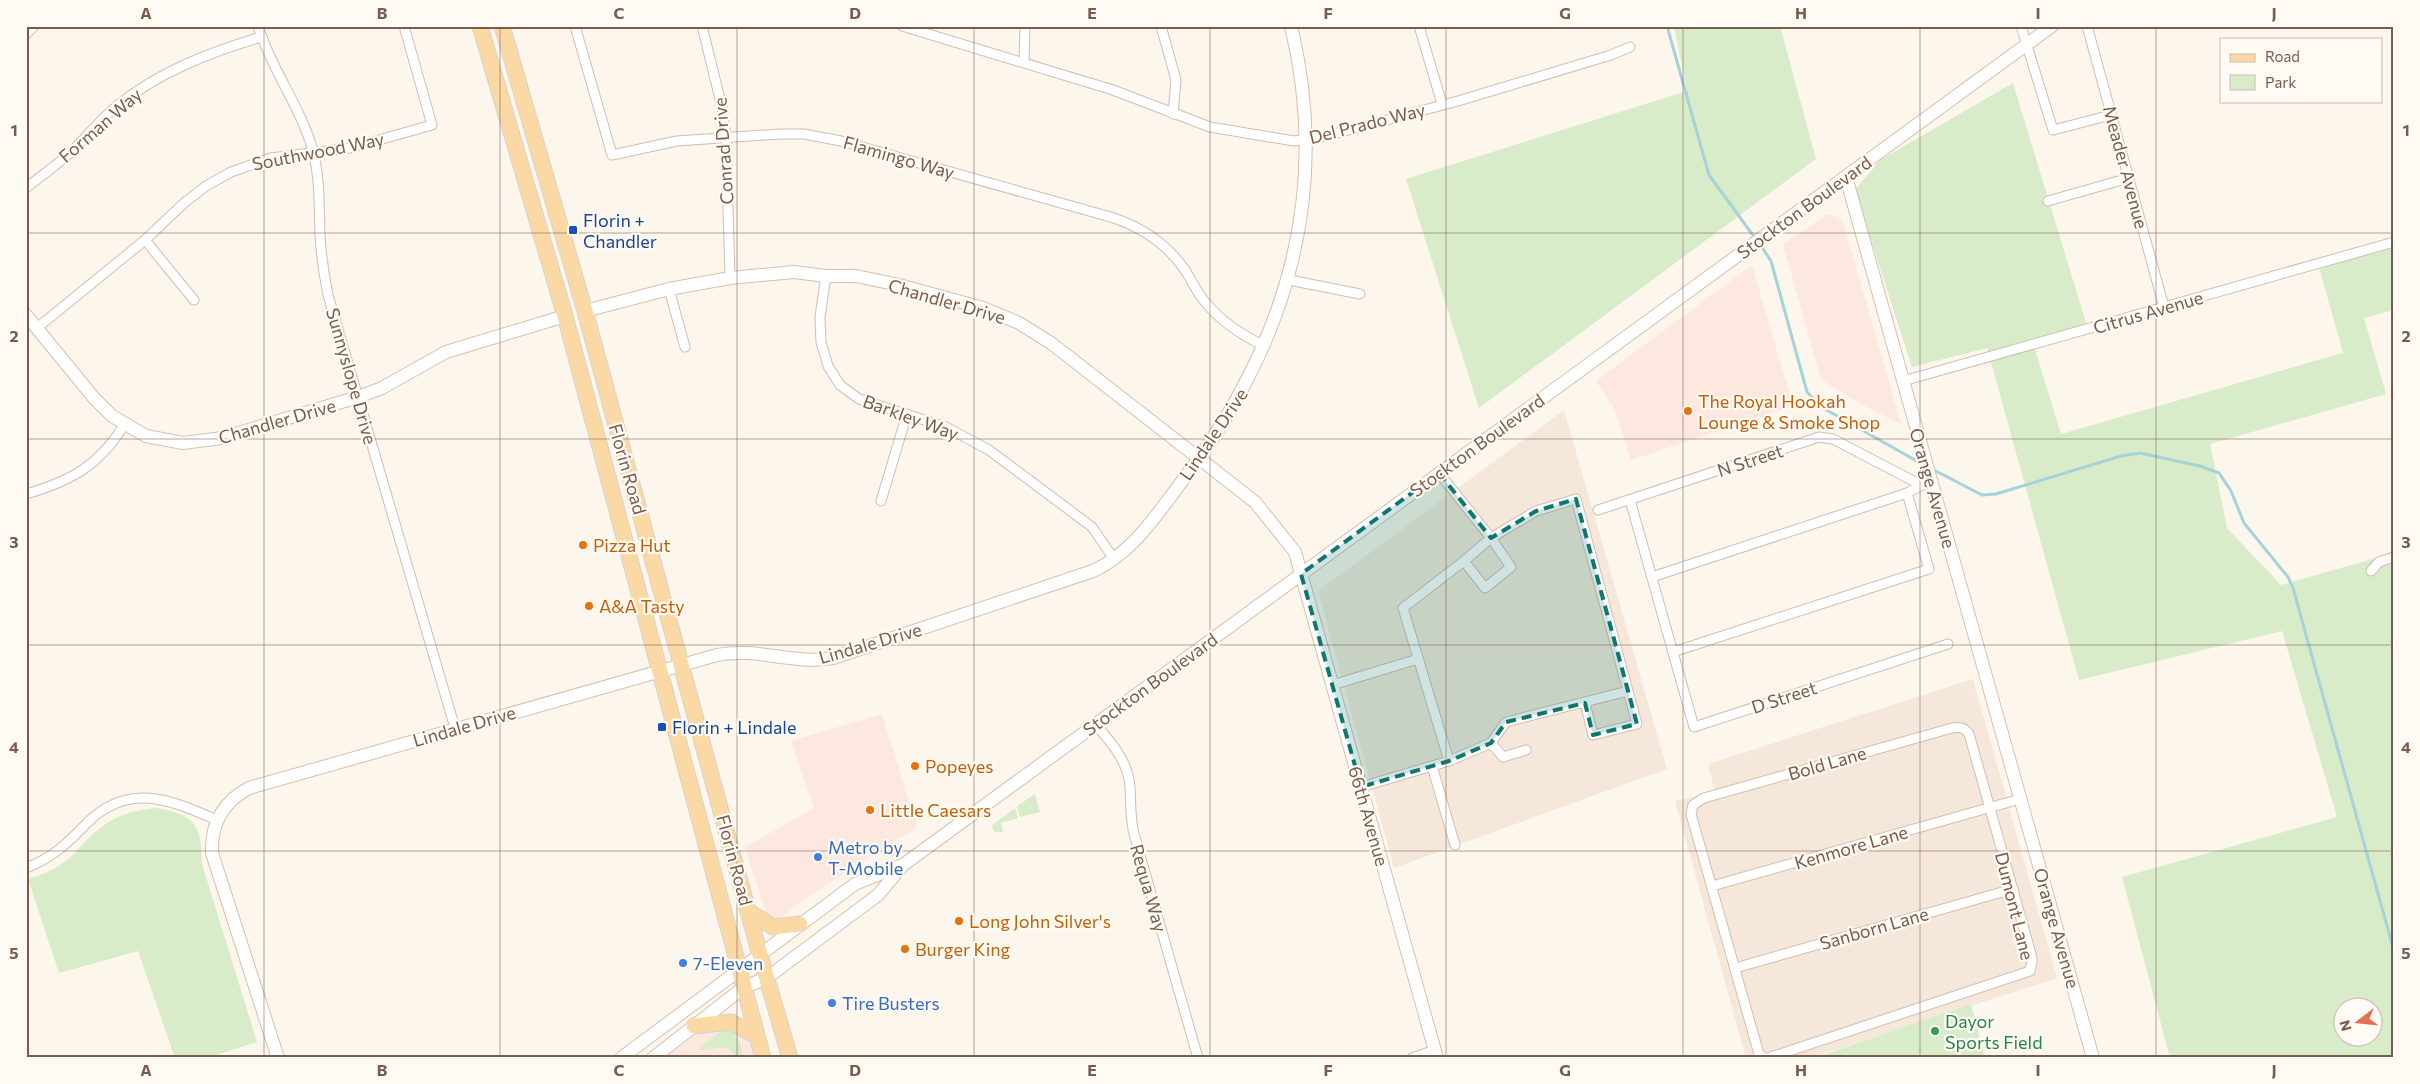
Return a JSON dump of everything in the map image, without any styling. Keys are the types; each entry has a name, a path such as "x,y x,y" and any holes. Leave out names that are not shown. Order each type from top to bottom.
{"main road":[{"name":"Florin Road","path":"480,26 565,316 738,971 763,1058"},
{"name":"Florin Road","path":"502,26 585,311 683,664 760,955 768,976 790,1058"},
{"path":"557,290 585,311"},
{"path":"565,316 592,338"},
{"path":"748,911 773,927 800,924"},
{"path":"694,1026 730,1022 757,1036"}],"street":[{"path":"26,34 34,26"},
{"name":"Sunnyslope Drive","path":"258,26 274,68 297,108 313,152 320,195 320,235 325,280 456,728"},
{"name":"Southwood Way","path":"38,328 145,240 184,203 206,186 231,172 271,158 350,148 432,125 404,26"},
{"name":"Flamingo Way","path":"575,26 612,155 677,141 804,134 829,138 1126,222 1146,233 1172,254 1205,302 1222,320 1265,346"},
{"name":"Conrad Drive","path":"702,26 722,107 726,138 730,278"},
{"name":"Del Prado Way","path":"902,26 1112,90 1210,127 1294,141 1306,140 1458,101 1611,56 1630,47"},
{"path":"1024,63 1025,26"},
{"path":"1161,26 1176,80 1173,114"},
{"name":"Lindale Drive","path":"278,1058 215,864 212,841 217,820 230,801 249,788 717,655 740,652 797,661 832,658 1093,571 1114,559 1136,541 1200,458 1238,400 1265,346 1289,280 1302,208 1306,140 1299,67 1291,26"},
{"path":"1419,26 1442,104"},
{"path":"2021,26 2053,130 2111,115"},
{"name":"Stockton Boulevard","path":"653,1058 743,988 768,976 878,895 903,865 2052,26"},
{"name":"Meader Avenue","path":"2087,26 2164,307"},
{"name":"Forman Way","path":"26,188 71,152 116,107 134,93 183,64 214,51 262,37"},
{"name":"Orange Avenue","path":"1846,177 1921,446 1927,481 2093,1058"},
{"path":"2048,201 2128,178"},
{"path":"145,240 194,300"},
{"name":"Citrus Avenue","path":"1903,381 2394,242"},
{"name":"Chandler Drive","path":"585,311 669,289 730,278 794,272 826,276 856,276 899,285 983,308 1019,323 1051,343 1255,502 1277,527 1295,552 1301,574"},
{"name":"Barkley Way","path":"826,276 821,305 820,330 824,354 833,376 844,389 859,399 946,427 989,450 1092,528 1114,559"},
{"path":"1289,280 1360,294"},
{"path":"669,289 685,347"},
{"name":"Chandler Drive","path":"26,314 94,398 124,425 158,439 195,443 222,438 358,397 382,388 446,352 565,316"},
{"path":"881,501 907,414"},
{"path":"26,494 65,481 86,469 112,444 124,425"},
{"name":"N Street","path":"1598,510 1819,437 1833,439 1927,481"},
{"path":"1439,473 1511,567 1484,588 1464,561"},
{"path":"1652,578 1907,493 1927,481"},
{"path":"1630,500 1673,652 1930,570 1907,493"},
{"path":"1449,761 1403,608 1464,561 1490,538 1536,511 1576,499 1637,724 1593,735 1585,703"},
{"path":"2371,571 2379,562 2394,557"},
{"name":"66th Avenue","path":"1301,574 1436,1054"},
{"name":"D Street","path":"1673,652 1694,727 1948,644"},
{"path":"1332,685 1418,659"},
{"path":"1361,787 1449,761 1491,743 1506,722 1628,691"},
{"name":"Requa Way","path":"1095,724 1116,748 1126,768 1134,834 1198,1058"},
{"name":"Bold Lane","path":"1712,886 1691,814 1693,805 1704,798 1962,727 1969,734 1990,807"},
{"path":"1491,743 1503,757 1526,750"},
{"path":"1432,766 1455,845"},
{"path":"26,868 61,850 101,812 128,800 139,798 163,799 217,820"},
{"path":"1990,807 2020,799"},
{"name":"Kenmore Lane","path":"1712,886 1990,807"},
{"name":"Dumont Lane","path":"1712,886 1759,1054 1767,1058 2026,974 2030,971 2032,961 1990,807"},
{"name":"Stockton Boulevard","path":"621,1058 855,884 903,865"},
{"name":"Sanborn Lane","path":"1735,968 2012,889"},
{"path":"1412,1058 1436,1054"}],"highlighted area":[{"path":"1439,473 1491,538 1536,511 1576,499 1637,724 1593,735 1585,703 1506,722 1491,743 1449,761 1361,787 1301,574"}],"shaded area":[{"path":"1828,214 1838,217 1843,222 1901,424 1872,410 1826,383 1820,376 1783,244"},
{"path":"1752,265 1793,406 1631,460 1615,410 1596,381"},
{"path":"1564,410 1667,769 1394,868 1318,591"},
{"path":"1973,679 2057,978 1810,1058 1746,1058 1675,801 1715,792 1708,764"},
{"path":"882,714 917,827 809,896 779,919 767,917 745,847 814,808 791,741"},
{"path":"731,1022 757,1036 763,1058 652,1058 694,1026"}],"green space":[{"path":"1674,26 1780,26 1816,159 1479,408 1406,179 1687,91"},
{"path":"2013,83 2087,326 2033,343 2061,434 2343,353 2319,267 2394,248 2394,310 2364,318 2386,394 2210,444 2227,528 2281,585 2394,553 2394,1058 2170,1058 2122,877 2337,817 2282,631 2079,680 1987,348 1912,367 1855,190 1880,160"},
{"path":"1035,794 1040,812 1020,817 1017,806"},
{"path":"158,808 171,811 189,819 198,831 202,864 257,1042 207,1058 175,1058 138,951 59,973 28,879 59,866 94,833 110,821 136,811"},
{"path":"1015,808 1018,818 1001,823 1003,832 995,832 991,826"},
{"name":"Dayor Sports Field","path":"1971,1004 1985,1058 1814,1058"},
{"path":"723,1030 736,1035 740,1042 743,1056 739,1054 736,1057 729,1050 722,1047 712,1050 706,1047 704,1050 701,1050 700,1047"}],"waterway":[{"path":"1667,26 1709,175 1755,238"},
{"path":"1759,243 1771,261 1807,392 1823,408 1922,464"},
{"path":"1932,469 1982,495 1996,494 2121,456 2140,453 2200,466 2219,473 2231,491 2244,523 2288,577 2293,588 2394,951"}],"place":[{"name":"Florin + Chandler","path":"573,230"},
{"name":"The Royal Hookah Lounge & Smoke Shop","path":"1688,411"},
{"name":"Pizza Hut","path":"583,545"},
{"name":"A&A Tasty","path":"589,606"},
{"name":"Florin + Lindale","path":"662,727"},
{"name":"Popeyes","path":"915,766"},
{"name":"Little Caesars","path":"870,810"},
{"name":"Metro by T-Mobile","path":"818,857"},
{"name":"Long John Silver's","path":"959,921"},
{"name":"Burger King","path":"905,949"},
{"name":"7-Eleven","path":"683,963"},
{"name":"Tire Busters","path":"832,1003"},
{"name":"Dayor Sports Field","path":"1935,1031"}]}
